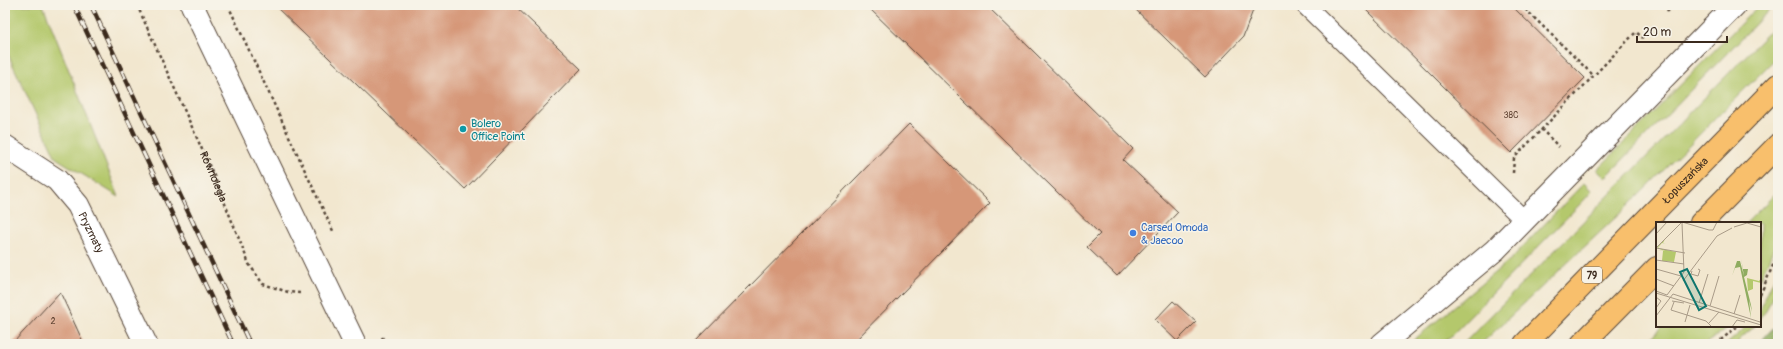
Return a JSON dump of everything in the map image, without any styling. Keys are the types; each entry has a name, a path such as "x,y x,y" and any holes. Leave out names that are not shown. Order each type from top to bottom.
{"main road":[{"name":"Łopuszańska","path":"1525,344 1778,85"},
{"path":"1703,222 1778,145"},
{"path":"1585,343 1656,269"}],"street":[{"path":"192,5 355,344"},
{"path":"1382,344 1495,250 1735,5"},
{"name":"Pryzmaty","path":"5,146 57,180 78,205 146,344"}],"lane":[{"path":"1305,5 1524,220"}],"path":[{"name":"Równoległa","path":"137,5 214,176 249,264 263,284 288,292 330,294"},
{"path":"228,5 335,235"},
{"path":"1521,5 1594,76"},
{"path":"1663,5 1669,12"},
{"path":"1513,173 1514,158 1636,32 1643,38"},
{"path":"1541,130 1564,151"},
{"path":"1761,293 1778,254"},
{"path":"1716,344 1737,327"},
{"path":"381,335 386,344"}],"green space":[{"path":"5,5 43,5 119,197 56,158 5,48"},
{"path":"1759,5 1774,5 1605,178 1597,170"},
{"path":"1778,23 1778,56 1629,205 1481,344 1463,344"},
{"path":"1584,183 1591,190 1590,194 1443,344 1409,344 1511,259"},
{"path":"1778,191 1778,238 1761,278 1761,222 1747,222"},
{"path":"1778,270 1777,283 1773,296 1761,317 1761,306"},
{"path":"1778,320 1778,344 1758,344 1777,324"},
{"path":"1662,327 1729,327 1705,344 1646,344"},
{"path":"1746,327 1754,327 1739,340 1737,344 1727,344"}],"building":[{"name":"Bolero Office Point","path":"274,5 514,5 581,69 465,189"},
{"path":"866,5 986,5 1133,149 1123,160 1178,212 1117,276 1087,247 1100,234"},
{"path":"1131,5 1255,5 1243,37 1205,77"},
{"path":"1361,5 1511,5 1585,78 1511,153"},
{"path":"909,124 990,203 852,344 693,344"},
{"path":"60,292 84,344 12,344"},
{"path":"1173,301 1196,322 1177,341 1155,320"}],"railway":[{"path":"74,5 233,344"},
{"path":"91,5 250,344"}],"place":[{"name":"Bolero Office Point","path":"463,129"},
{"name":"Carsed Omoda & Jaecoo","path":"1133,233"}]}
